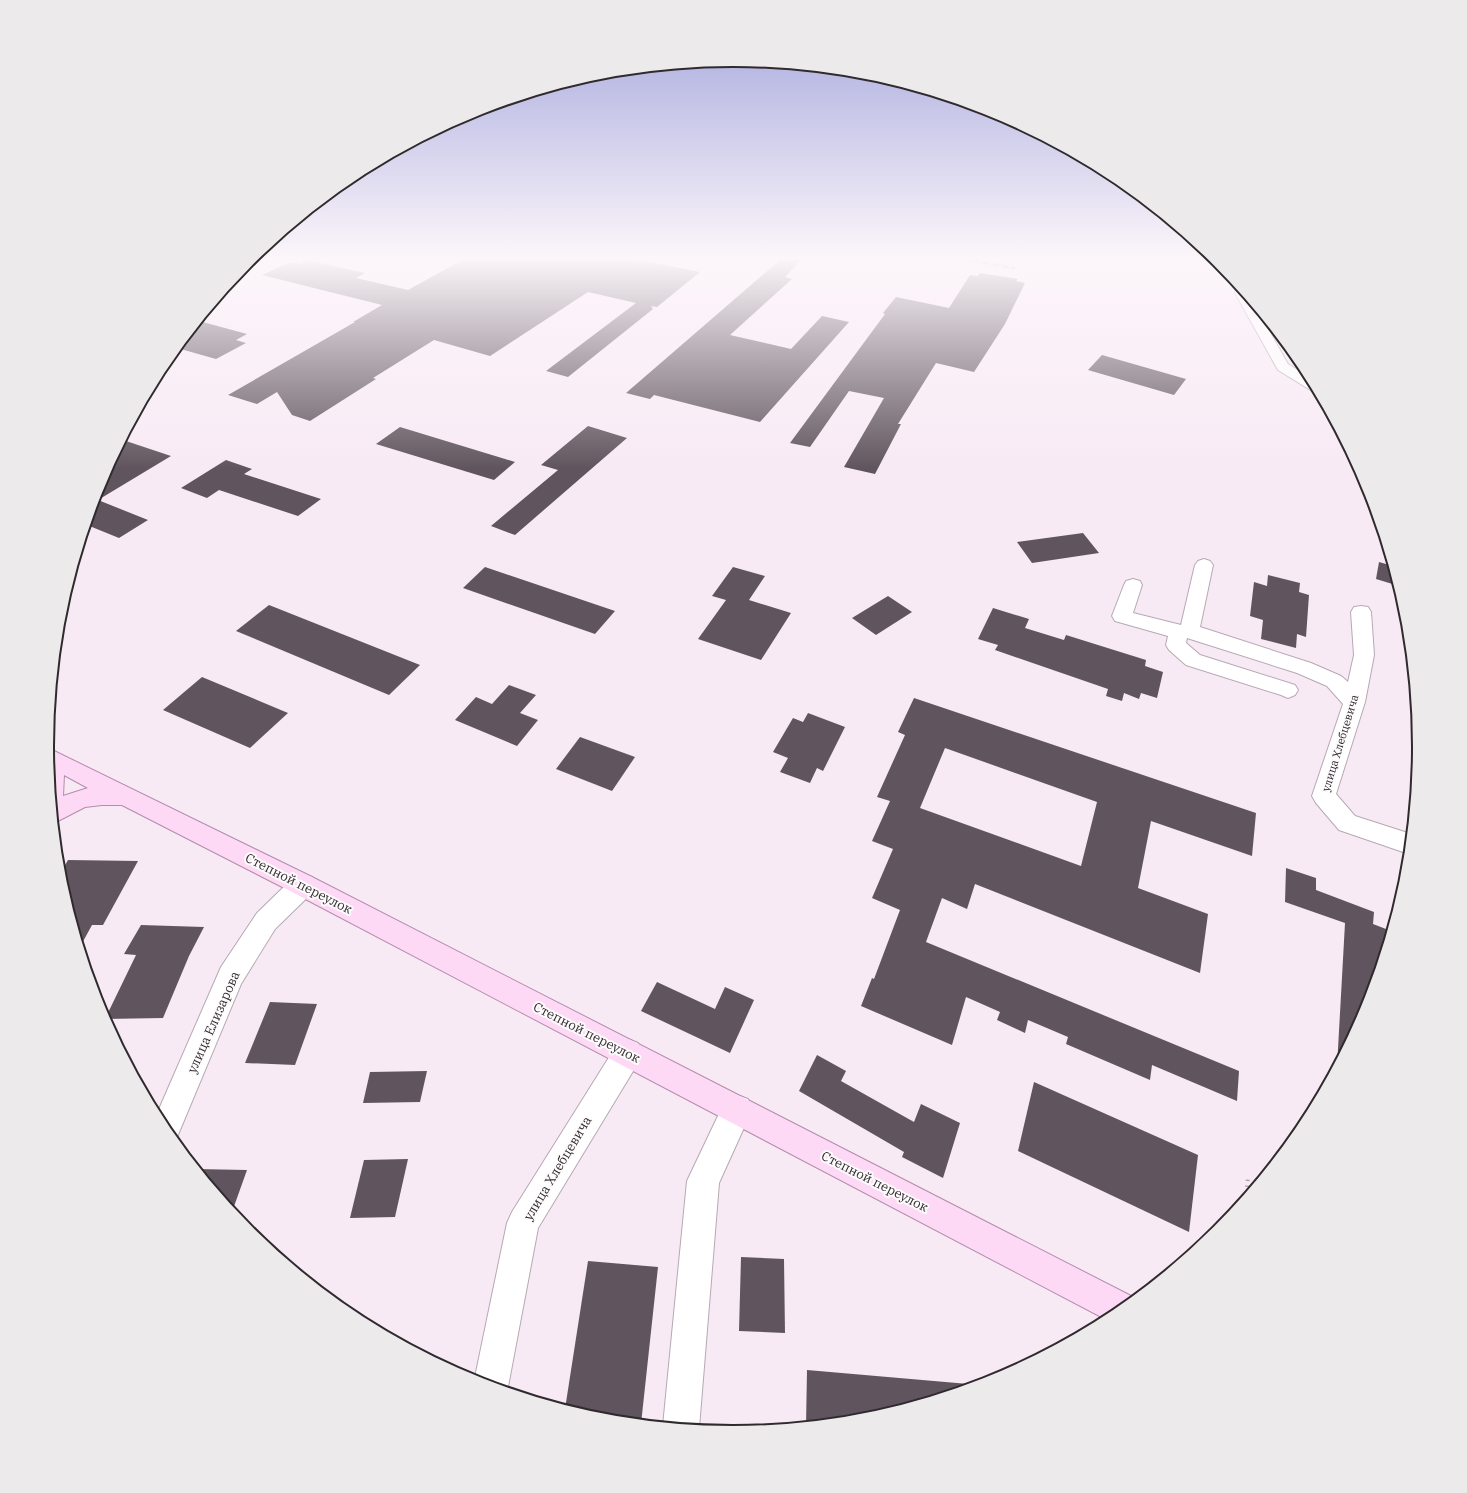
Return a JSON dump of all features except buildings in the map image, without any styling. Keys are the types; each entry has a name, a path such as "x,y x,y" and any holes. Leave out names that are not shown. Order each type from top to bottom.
{"main road":[{"name":"Степной переулок","path":"54,760 303,885 1117,1307"},
{"path":"57,811 76,800 94,795 109,794 127,796"}],"street":[{"path":"1264,330 1283,367 1306,381"},
{"path":"1204,565 1184,632 1176,645 1193,660 1288,690"},
{"path":"1133,585 1122,616 1184,632 1304,668 1334,682 1354,702"},
{"name":"улица Хлебцевича","path":"1361,612 1364,655 1354,702 1324,796 1347,823 1406,843"},
{"name":"улица Елизарова","path":"169,1124 231,976 266,921 303,885"},
{"name":"улица Хлебцевича","path":"492,1381 523,1223 628,1053"},
{"path":"681,1424 703,1181 737,1110"}],"path":[{"path":"1247,1192 1248,1177"}]}
